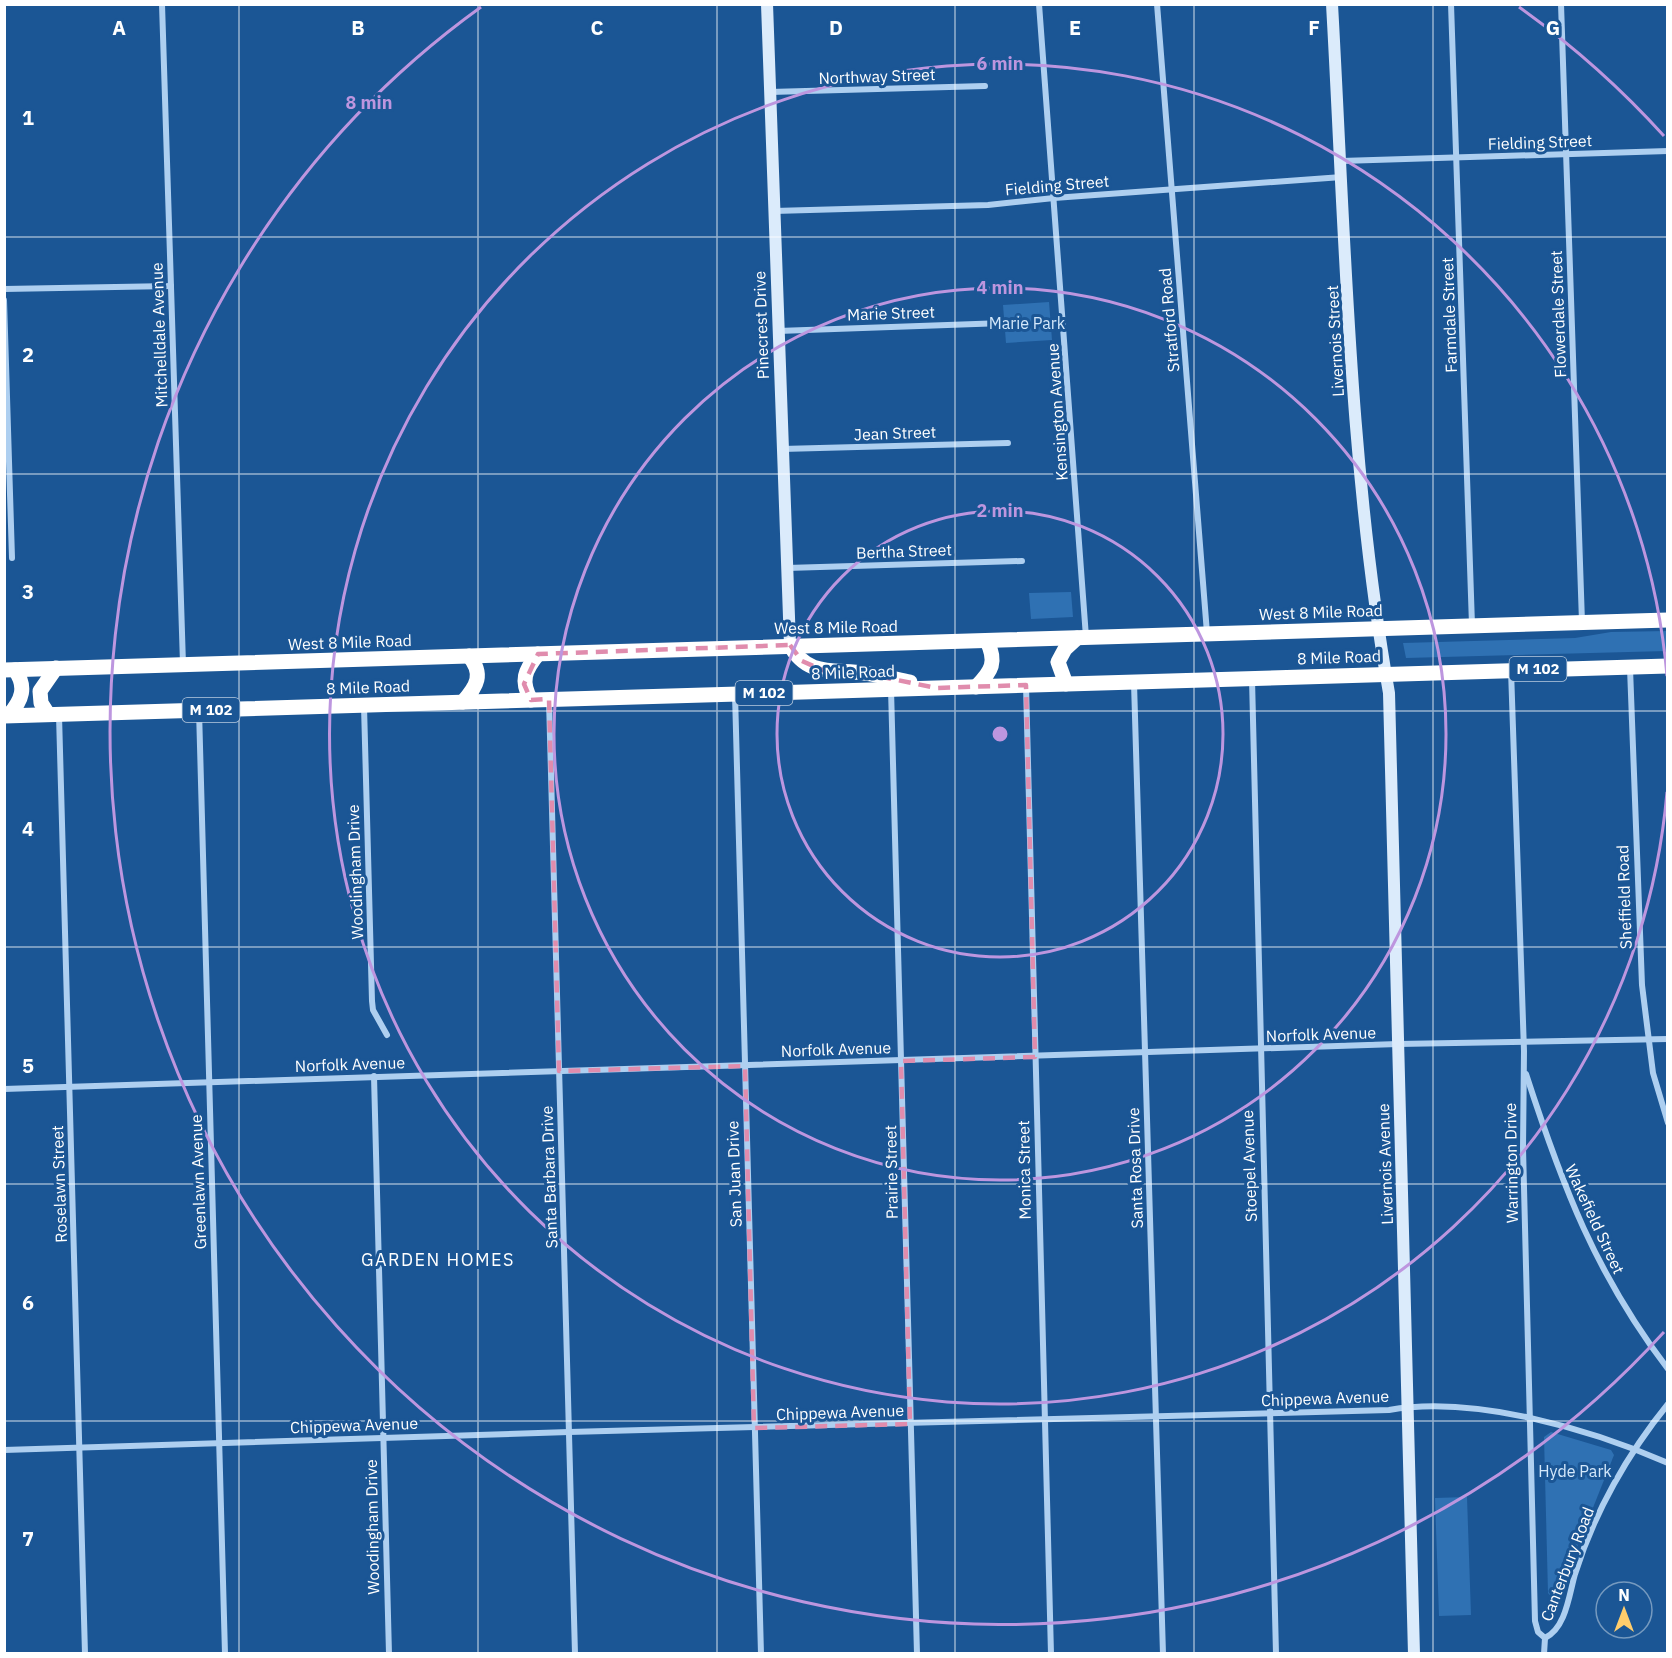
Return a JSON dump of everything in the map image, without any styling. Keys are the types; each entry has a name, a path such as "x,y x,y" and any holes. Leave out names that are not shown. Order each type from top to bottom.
{"highway":[{"name":"West 8 Mile Road","path":"10,670 1668,620"},
{"path":"1066,684 1058,662 1061,655 1081,638"},
{"path":"976,687 988,675 994,664 993,653 987,641"},
{"path":"790,645 802,661 822,671 862,673 936,687"},
{"path":"531,700 524,678 529,665 538,654"},
{"path":"463,702 473,690 479,677 477,665 469,656"},
{"name":"8 Mile Road","path":"7,715 1668,666"},
{"path":"54,714 41,703 40,691 56,668"},
{"path":"7,715 23,692 22,684 10,670"}],"street":[{"name":"Mitchelldale Avenue","path":"162,4 183,664"},
{"name":"Pinecrest Drive","path":"767,4 790,645"},
{"name":"Kensington Avenue","path":"1039,4 1054,198 1081,638"},
{"name":"Stratford Road","path":"1158,4 1207,634"},
{"name":"Livernois Street","path":"1332,4 1360,476 1377,628 1385,674"},
{"name":"Farmdale Street","path":"1451,4 1472,626"},
{"name":"Flowerdale Street","path":"1561,4 1582,623"},
{"name":"Northway Street","path":"770,92 985,86"},
{"name":"Fielding Street","path":"1341,161 1668,151"},
{"name":"Fielding Street","path":"774,211 988,206 1054,198 1342,177"},
{"path":"4,289 171,286"},
{"path":"4,300 12,558"},
{"name":"Marie Street","path":"778,331 1004,323"},
{"name":"Jean Street","path":"782,449 1008,443"},
{"name":"Bertha Street","path":"787,568 1022,561"},
{"name":"Sheffield Road","path":"1629,667 1639,943 1647,1039 1653,1073 1668,1123"},
{"name":"Warrington Drive","path":"1511,670 1524,1067 1523,1148 1535,1621 1539,1632 1545,1638 1544,1653"},
{"name":"Livernois Avenue","path":"1385,674 1389,693 1414,1653"},
{"name":"Stoepel Avenue","path":"1252,678 1276,1653"},
{"name":"Santa Rosa Drive","path":"1134,682 1163,1653"},
{"name":"Monica Street","path":"1026,685 1051,1653"},
{"name":"Prairie Street","path":"891,689 917,1653"},
{"name":"San Juan Drive","path":"735,693 761,1653"},
{"name":"Santa Barbara Drive","path":"549,699 575,1653"},
{"name":"Woodingham Drive","path":"364,705 372,1001 373,1010 387,1035"},
{"name":"Greenlawn Avenue","path":"199,710 225,1653"},
{"name":"Roselawn Street","path":"54,714 69,1087 85,1653"},
{"name":"Norfolk Avenue","path":"4,1089 1145,1054 1398,1044 1668,1039"},
{"name":"Wakefield Street","path":"1524,1067 1562,1181 1595,1257 1638,1329 1668,1369"},
{"name":"Woodingham Drive","path":"374,1076 389,1653"},
{"name":"Canterbury Road","path":"1545,1638 1559,1628 1587,1541 1635,1450 1668,1404"},
{"name":"Chippewa Avenue","path":"4,1450 569,1432 1270,1414 1389,1410 1408,1407 1468,1410 1530,1418 1635,1450 1668,1463"}],"highlighted area":[{"path":"790,645 802,661 827,672 863,673 936,688 1026,685 1035,1057 901,1061 910,1424 754,1428 745,1066 559,1071 549,699 531,700 524,684 538,654"}],"green space":[{"name":"Marie Park","path":"1049,302 1052,340 1006,343 1003,305"},
{"path":"1071,592 1073,617 1031,619 1029,593"},
{"path":"1668,631 1667,651 1406,658 1403,643 1575,638 1611,632"},
{"name":"Hyde Park","path":"1551,1432 1611,1450 1614,1455 1559,1593 1552,1598 1548,1593 1544,1437"},
{"path":"1467,1497 1471,1615 1439,1616 1435,1498"}],"district":[{"name":"GARDEN HOMES","path":"438,1260"}]}
